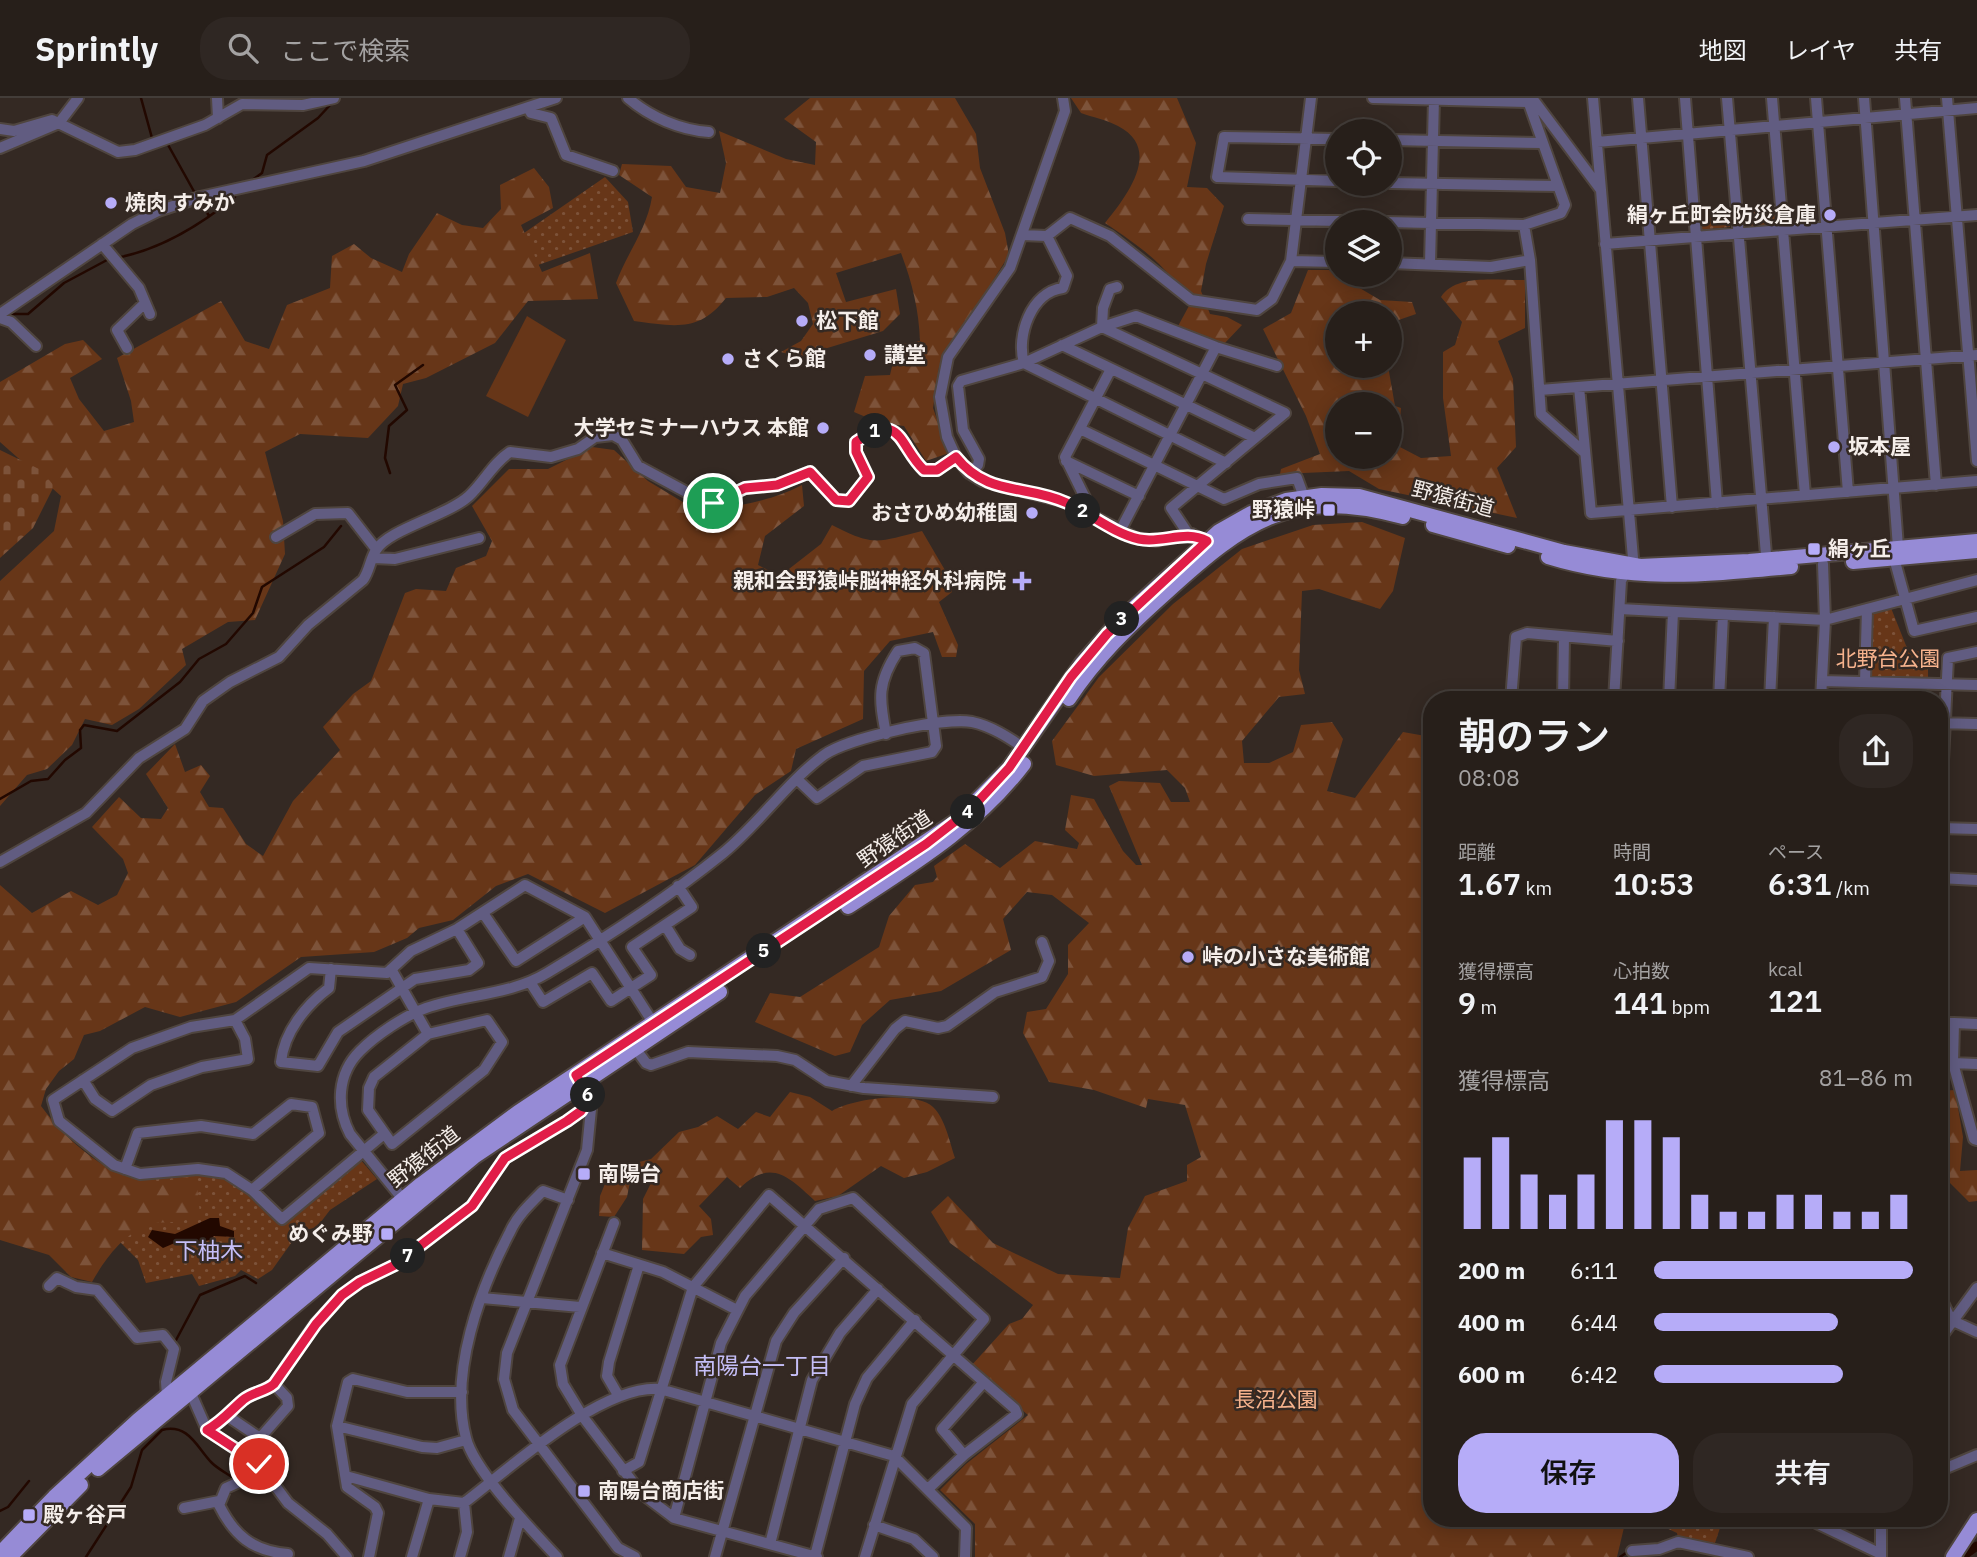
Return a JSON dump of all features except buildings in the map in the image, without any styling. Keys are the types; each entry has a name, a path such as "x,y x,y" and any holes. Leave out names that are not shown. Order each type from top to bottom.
{"main road":[{"name":"野猿街道","path":"0,1553 72,1480 167,1396 407,1203 654,1024 942,833 983,797 1024,748 1094,648 1251,513 1304,497 1359,496 1627,570"},
{"name":"野猿街道","path":"579,1080 635,1048 958,833 1012,780 1109,646 1211,545 1281,513 1345,505 1378,510 1567,563 1627,570 1767,564 1823,565 1977,541"},
{"name":"野猿街道","path":"1767,564 1896,553 1977,551"},
{"name":"野猿街道","path":"10,1557 89,1477 407,1203"},
{"path":"1953,1557 1977,1520"}],"street":[{"path":"0,148 60,123 78,98"},
{"path":"217,98 218,118"},
{"path":"0,128 15,131 43,122 60,123 118,152 135,150 218,118 251,102 303,105 334,98"},
{"path":"36,346 1,313 102,244 144,211 364,161 556,98"},
{"path":"628,98 684,129 709,131"},
{"path":"1063,98 1065,111 1010,268 998,289 947,357 942,377 940,406 947,437 956,457 969,473 993,485 1065,502 1136,538 1156,541 1189,535"},
{"path":"1022,235 1047,236 1070,218 1083,222 1110,236 1191,300 1257,310 1272,299 1291,261 1311,98"},
{"path":"1373,98 1529,99"},
{"path":"1593,98 1633,558 1627,570 1619,609 1615,691"},
{"path":"1638,98 1672,507"},
{"path":"1685,98 1717,503"},
{"path":"1727,98 1767,564"},
{"path":"1772,98 1805,495"},
{"path":"1816,98 1848,492"},
{"path":"1864,98 1894,488 1896,553 1902,599 1914,631 1977,617"},
{"path":"1905,98 1936,485"},
{"path":"1947,98 1956,216 1973,355 1977,461"},
{"path":"1430,264 1434,99"},
{"path":"1248,219 1524,225 1561,213 1565,205 1541,143 1529,99"},
{"path":"1529,99 1601,190"},
{"path":"1597,142 1977,108"},
{"path":"529,109 531,113 551,118 566,155 613,171"},
{"path":"1325,139 1224,137 1217,177 1325,181"},
{"path":"1402,140 1541,143"},
{"path":"1402,183 1558,186"},
{"path":"1605,244 1977,215"},
{"path":"1524,225 1530,260 1541,414 1584,452"},
{"path":"1047,236 1067,276 1063,288 1045,293 1033,309 1025,326 1020,349 1024,363 1226,463"},
{"path":"102,244 139,288 148,308 117,330 127,348"},
{"path":"1402,263 1491,267 1530,260"},
{"path":"1291,261 1325,262"},
{"path":"1102,327 1103,307 1110,289 1117,287"},
{"path":"969,473 978,465 979,459 963,430 958,386 961,381 1024,363 1102,327 1136,316 1216,347 1277,366"},
{"path":"1102,327 1284,413 1171,508 1189,535 1211,545"},
{"path":"1062,345 1255,438"},
{"path":"1120,531 1216,347"},
{"path":"1540,390 1973,355"},
{"path":"1094,517 1065,457 1111,369"},
{"path":"1579,387 1591,513"},
{"path":"1579,387 1591,513"},
{"path":"1080,429 1224,499 1259,484 1297,478 1304,497"},
{"path":"0,862 86,813 139,758 185,729 203,701 230,682 279,657 308,625 363,580 375,554 398,533 439,516 468,497 510,452 551,457 565,454 604,435 622,440 638,466 703,501 713,503 745,488 777,485 810,472 836,500 849,501 868,477 856,452 856,442 876,430 896,431 901,435 924,470 937,470 956,457"},
{"path":"1066,461 1139,496"},
{"path":"1591,513 1977,481"},
{"path":"276,537 315,513 348,513 375,554 396,559 479,538"},
{"path":"1821,691 1825,620 1823,565"},
{"path":"1619,609 1825,620 1977,580"},
{"path":"1865,682 1867,609"},
{"path":"1669,691 1673,612"},
{"path":"1719,691 1723,615"},
{"path":"1770,691 1774,617"},
{"path":"1512,691 1516,637 1527,634 1618,641"},
{"path":"1563,691 1564,637"},
{"path":"797,779 817,797 863,766 932,752 936,746 924,653 915,648 898,651 888,667 878,695 886,734"},
{"path":"1946,691 1948,658 1977,652"},
{"path":"1822,681 1977,685"},
{"path":"407,1203 363,1151 344,1123 340,1090 345,1074 360,1051 418,1012 530,982 598,939 726,851 797,779 827,753 842,745 932,724 972,722 996,731 1024,748"},
{"path":"1948,723 1977,724"},
{"path":"1948,828 1977,829"},
{"path":"1948,878 1977,880"},
{"path":"384,1134 282,1219 252,1190 226,1173 212,1170 153,1174 125,1169 103,1159 59,1121 53,1100 132,1048 191,1027 235,1020 309,968 387,973 411,951 457,929 525,886 585,917 654,1024"},
{"path":"530,982 543,1002 592,973 611,1001 651,975 632,947 692,907 678,886"},
{"path":"483,913 516,961 585,917"},
{"path":"664,925 680,949 690,955"},
{"path":"331,969 329,988 308,1004 282,1048 281,1062 318,1066 338,1032 415,979 469,970 478,962 457,929"},
{"path":"851,1086 895,1029 905,1021 938,1028 947,1026 995,992 1042,977 1049,961 1042,942"},
{"path":"391,969 418,1012 428,1034"},
{"path":"83,1080 96,1099 112,1111 151,1085 202,1066 248,1059 245,1040 235,1020"},
{"path":"487,1020 502,1042 484,1070 392,1144 368,1110 369,1088 381,1068 428,1034 487,1020"},
{"path":"1948,1023 1977,1024"},
{"path":"1954,1023 1953,1063 1977,1140"},
{"path":"635,1048 646,1063 651,1065 688,1052 777,1056 795,1060 827,1081 851,1086 993,1097"},
{"path":"1953,1063 1977,1064"},
{"path":"579,1080 589,1098 589,1140 507,1353 503,1379 513,1410 616,1553 635,1557"},
{"path":"207,1430 229,1417 245,1398 266,1391 274,1384 316,1324 342,1295 360,1282 395,1265 472,1206 505,1158 581,1111 589,1098"},
{"path":"1964,1103 1977,1104"},
{"path":"125,1169 138,1133 201,1126 253,1134 290,1104 313,1107 319,1133 252,1190"},
{"path":"555,1556 492,1482 466,1440 462,1392 467,1341 510,1230 544,1191 568,1200"},
{"path":"623,1471 639,1462 693,1287 769,1195 1016,1409 1017,1414 964,1455 929,1488"},
{"path":"674,1518 721,1343 737,1310 820,1209 853,1198 984,1320 915,1399 894,1455 865,1557"},
{"path":"614,1223 560,1365 563,1384 583,1417 641,1493 674,1518 816,1557 845,1440 867,1378 915,1320"},
{"path":"602,1253 693,1287 737,1310"},
{"path":"715,1557 776,1341 784,1327 844,1258"},
{"path":"618,1395 607,1376 609,1362 639,1265"},
{"path":"49,1286 58,1278 76,1287 97,1290 137,1338 163,1335 172,1346 166,1382 167,1396"},
{"path":"1948,1326 1977,1288"},
{"path":"770,1544 812,1380 840,1333 878,1289"},
{"path":"482,1298 580,1307"},
{"path":"1948,1318 1950,1323"},
{"path":"1950,1323 1977,1332"},
{"path":"369,1557 378,1513 375,1507 348,1487 337,1426 348,1382 353,1379 407,1392 462,1392"},
{"path":"964,1455 942,1429 984,1382"},
{"path":"229,1417 260,1438 288,1406 288,1398 274,1384"},
{"path":"346,1476 429,1499 464,1503 539,1445 618,1395 647,1388 660,1389 894,1455 966,1528 965,1557"},
{"path":"190,1391 207,1430 259,1464 288,1503 327,1534 347,1557"},
{"path":"337,1426 422,1447 437,1447 466,1440"},
{"path":"1948,1467 1977,1455"},
{"path":"219,1501 226,1488 248,1478 259,1464"},
{"path":"412,1557 429,1499"},
{"path":"184,1508 219,1501"},
{"path":"219,1501 230,1526 247,1543 272,1553 288,1554"},
{"path":"460,1557 467,1532 464,1503"},
{"path":"509,1557 520,1518"},
{"path":"874,1525 914,1539 933,1557"},
{"path":"1824,1527 1881,1555 1881,1527"},
{"path":"1632,1551 1659,1549 1678,1542 1748,1557"},
{"path":"0,1553 5,1557"}],"green space":[{"path":"810,98 955,98 976,134 980,168 1005,233 1009,255 939,367 933,408 949,453 926,461 904,426 880,423 854,412 865,376 890,375 897,345 920,341 914,296 901,253 836,273 846,302 896,289 900,314 883,331 798,357 781,352 801,341 813,324 808,303 794,288 767,297 726,298 706,317 696,322 674,325 634,321 616,283 646,220 652,197 619,175 622,164 671,166 686,187 720,193 726,163 719,131 786,159 815,165 816,142 784,119"},
{"path":"1071,98 1177,98 1196,143 1187,187 1207,188 1224,206 1206,264 1201,291 1210,314 1227,317 1242,325 1224,344 1177,328 1190,304 1181,290 1153,258 1105,223 1131,187 1137,173 1138,147 1131,136 1118,126 1081,113"},
{"path":"534,168 549,187 553,208 521,225 542,272 590,253 598,299 528,301 495,343 426,378 403,384 398,406 368,438 300,434 265,452 283,521 285,554 255,620 228,622 182,649 186,665 139,709 112,725 85,719 72,745 47,769 27,775 0,806 0,581 54,531 61,496 0,442 0,382 65,344 83,340 102,359 70,378 79,399 104,431 134,422 131,401 117,358 221,301 245,341 269,349 287,305 330,288 332,256 354,244 371,258 402,272 409,254 437,213 462,225 483,228 501,209 500,185"},
{"path":"605,177 628,202 633,232 538,265 524,233"},
{"path":"1774,209 1775,225 1748,229 1743,224 1743,213"},
{"path":"1729,215 1730,227 1699,230 1698,218"},
{"path":"1308,270 1325,270 1325,287 1358,287 1380,300 1396,301 1325,301 1325,378 1390,378 1393,392 1325,392 1325,469 1402,469 1402,448 1421,458 1451,456 1443,398 1443,352 1455,345 1462,322 1441,297 1448,289 1467,281 1525,280 1525,328 1498,341 1513,379 1516,447 1497,468 1517,518 1379,489 1349,471 1280,474 1281,469 1320,454 1306,416 1263,329 1291,313"},
{"path":"1402,301 1412,302 1416,314 1402,319"},
{"path":"527,316 566,340 528,417 486,396"},
{"path":"592,447 614,450 648,481 701,513 765,499 802,485 804,506 765,536 758,565 780,576 821,544 832,525 858,537 876,540 922,531 949,577 952,592 939,602 958,645 956,657 942,657 933,632 890,641 864,671 863,719 796,749 791,771 755,795 695,865 605,913 528,874 496,886 453,920 419,928 407,938 374,952 301,957 236,1002 180,1017 145,1007 100,1031 84,1035 74,1059 59,1071 46,1089 41,1106 77,1145 107,1167 124,1175 158,1181 196,1176 200,1214 184,1221 152,1224 137,1230 114,1250 92,1282 71,1277 49,1255 0,1240 0,885 32,913 71,891 98,905 117,895 128,873 123,859 92,827 119,797 141,818 161,819 168,808 146,774 175,744 185,772 201,765 210,776 200,792 209,807 223,808 246,844 263,856 293,801 340,750 323,727 353,694 371,681 405,593 416,589 446,591 456,568 486,556 492,541 472,506 509,469 548,469"},
{"path":"0,450 41,470 54,486 33,528 0,558"},
{"name":"長沼公園","path":"1362,522 1405,538 1393,591 1380,609 1319,589 1302,591 1299,670 1305,694 1279,697 1242,741 1244,763 1269,763 1293,752 1301,725 1332,722 1343,739 1327,791 1355,798 1403,732 1423,736 1423,1527 1624,1527 1617,1557 975,1557 975,1524 940,1490 966,1464 1028,1415 971,1366 1009,1324 1022,1319 1033,1305 950,1243 931,1212 948,1196 993,1243 1058,1274 1120,1278 1128,1228 1145,1196 1187,1181 1187,1165 1201,1157 1185,1105 1148,1099 1146,1108 1094,1090 1049,1082 1023,1033 1027,1012 1046,1009 1068,974 1068,945 1089,923 1052,895 1027,892 1003,919 1011,950 941,991 890,1000 862,1025 850,1052 835,1056 755,1022 770,993 800,997 879,947 889,916 915,885 933,882 937,877 934,866 965,844 1000,868 1035,841 1077,849 1079,843 1065,830 1071,795 1094,799 1123,851 1136,865 1142,865 1109,786 1119,781 1160,783 1171,802 1190,802 1185,788 1167,770 1094,776 1056,765 1052,741 1099,677 1173,604 1242,549 1313,525"},
{"name":"北野台公園","path":"1889,603 1909,653 1928,649 1928,683 1865,682 1867,609"},
{"path":"1948,1090 1955,1090 1963,1137 1960,1171 1977,1170 1977,1201 1969,1202 1948,1181"},
{"path":"790,1092 810,1097 832,1111 854,1103 883,1098 924,1102 933,1107 941,1118 955,1158 927,1172 904,1178 881,1166 838,1196 815,1201 788,1178 779,1174 761,1174 740,1188 727,1177 699,1206 711,1219 713,1235 701,1237 684,1254 642,1250 643,1199 654,1177 630,1182 627,1197 614,1217 599,1216 600,1196 611,1169 651,1159 679,1132 698,1127 717,1116 738,1129 756,1112 770,1117"},
{"path":"359,1158 377,1179 330,1210 317,1227 299,1232 272,1270 258,1279 241,1270 235,1276 199,1286 192,1274 146,1283 138,1260 120,1242 132,1175 199,1173 215,1176 230,1181 245,1191 282,1224"},
{"path":"1664,1527 1720,1527 1715,1543 1678,1538 1677,1533"}],"shaded area":[{"path":"210,1218 219,1218 220,1226 234,1231 234,1237 214,1236 210,1240 181,1245 177,1242 163,1248 148,1237 152,1230 175,1234"}],"waterway":[{"path":"141,98 152,138"},
{"path":"251,181 262,173 267,155 318,118 331,104"},
{"path":"167,143 196,195"},
{"path":"121,257 137,253 182,233 235,197"},
{"path":"202,204 209,216"},
{"path":"11,314 28,314 64,283 107,260"},
{"path":"390,473 385,458 389,426 407,410 395,385 423,365"},
{"path":"0,799 31,781 48,779 65,760 81,748 80,730 84,725 117,731 180,682 199,659 226,644 253,613 262,587 324,547 341,526"},
{"path":"175,1342 200,1295 245,1276 256,1283"},
{"path":"86,1557 131,1487 142,1450 162,1430 171,1429 186,1433 212,1463 236,1480"},
{"path":"0,1511 8,1507 29,1481"},
{"path":"1967,1553 1977,1546"},
{"path":"1620,1557 1629,1551"}],"place":[{"name":"焼肉 すみか","path":"111,203"},
{"name":"絹ヶ丘町会防災倉庫","path":"1830,215"},
{"name":"松下館","path":"802,321"},
{"name":"講堂","path":"870,355"},
{"name":"さくら館","path":"728,359"},
{"name":"大学セミナーハウス 本館","path":"823,428"},
{"name":"坂本屋","path":"1834,447"},
{"name":"野猿峠","path":"1329,510"},
{"name":"おさひめ幼稚園","path":"1032,513"},
{"name":"絹ヶ丘","path":"1814,549"},
{"name":"親和会野猿峠脳神経外科病院","path":"1022,581"},
{"name":"峠の小さな美術館","path":"1188,957"},
{"name":"南陽台","path":"584,1174"},
{"name":"めぐみ野","path":"387,1234"},
{"name":"南陽台商店街","path":"584,1491"},
{"name":"殿ヶ谷戸","path":"29,1515"}],"district":[{"name":"下柚木","path":"209,1251"},
{"name":"南陽台一丁目","path":"762,1366"}],"route":[{"path":"259,1464 207,1430 227,1419 245,1398 266,1391 274,1384 316,1324 342,1295 416,1250 472,1206 498,1164 505,1158 545,1136 581,1111 589,1098 576,1075 926,844 971,809 1009,768 1094,648 1118,622 1207,541 1192,534 1156,541 1136,538 1052,497 982,481 969,473 956,457 937,470 924,470 901,435 887,429 876,430 856,442 856,452 868,477 866,483 849,501 836,500 816,475 810,472 777,485 745,488 713,503"}]}
